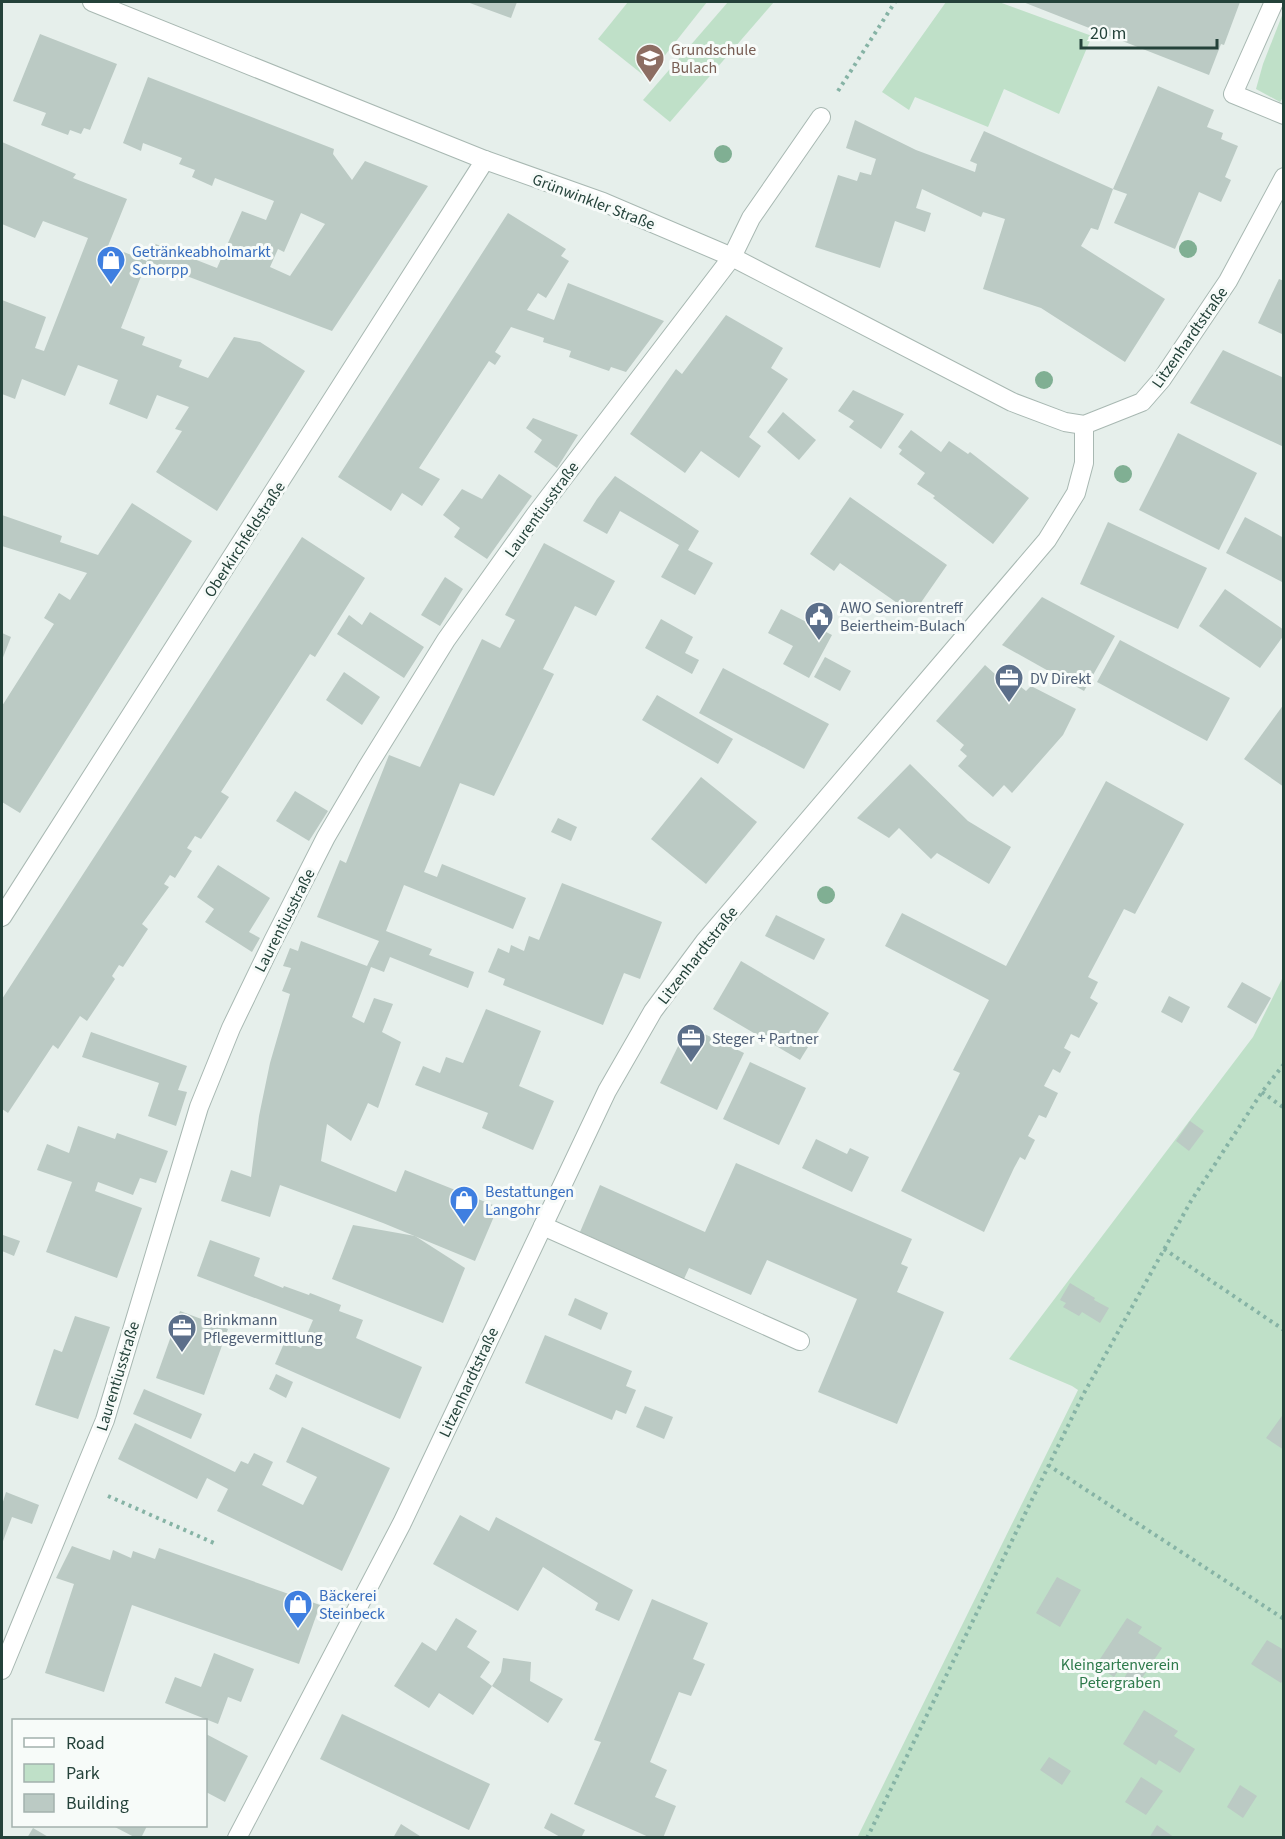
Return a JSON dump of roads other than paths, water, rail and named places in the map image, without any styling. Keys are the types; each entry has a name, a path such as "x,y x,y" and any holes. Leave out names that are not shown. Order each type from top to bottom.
{"street":[{"name":"Grünwinkler Straße","path":"92,2 485,160 603,202 732,257 1012,402 1058,420 1084,425"},
{"path":"1274,2 1233,94 1284,115"},
{"name":"Laurentiusstraße","path":"2,1670 105,1420 199,1107 231,1028 326,837 446,640 535,515 732,257 751,218 821,117"},
{"name":"Oberkirchfeldstraße","path":"2,917 485,160"},
{"name":"Litzenhardtstraße","path":"237,1838 402,1523 607,1091 653,1011 705,941 1047,540 1076,493 1084,463 1084,425 1142,402 1162,379 1227,281 1284,177"},
{"path":"543,1226 800,1341"}],"place":[{"name":"Grundschule Bulach","path":"650,84"},
{"name":"Getränkeabholmarkt Schorpp","path":"111,286"},
{"name":"AWO Seniorentreff Beiertheim-Bulach","path":"819,642"},
{"name":"DV Direkt","path":"1009,704"},
{"name":"Steger + Partner","path":"691,1064"},
{"name":"Bestattungen Langohr","path":"464,1226"},
{"name":"Brinkmann Pflegevermittlung","path":"182,1354"},
{"name":"Bäckerei Steinbeck","path":"298,1630"}],"park label":[{"name":"Kleingartenverein Petergraben","path":"1120,1673"}]}
